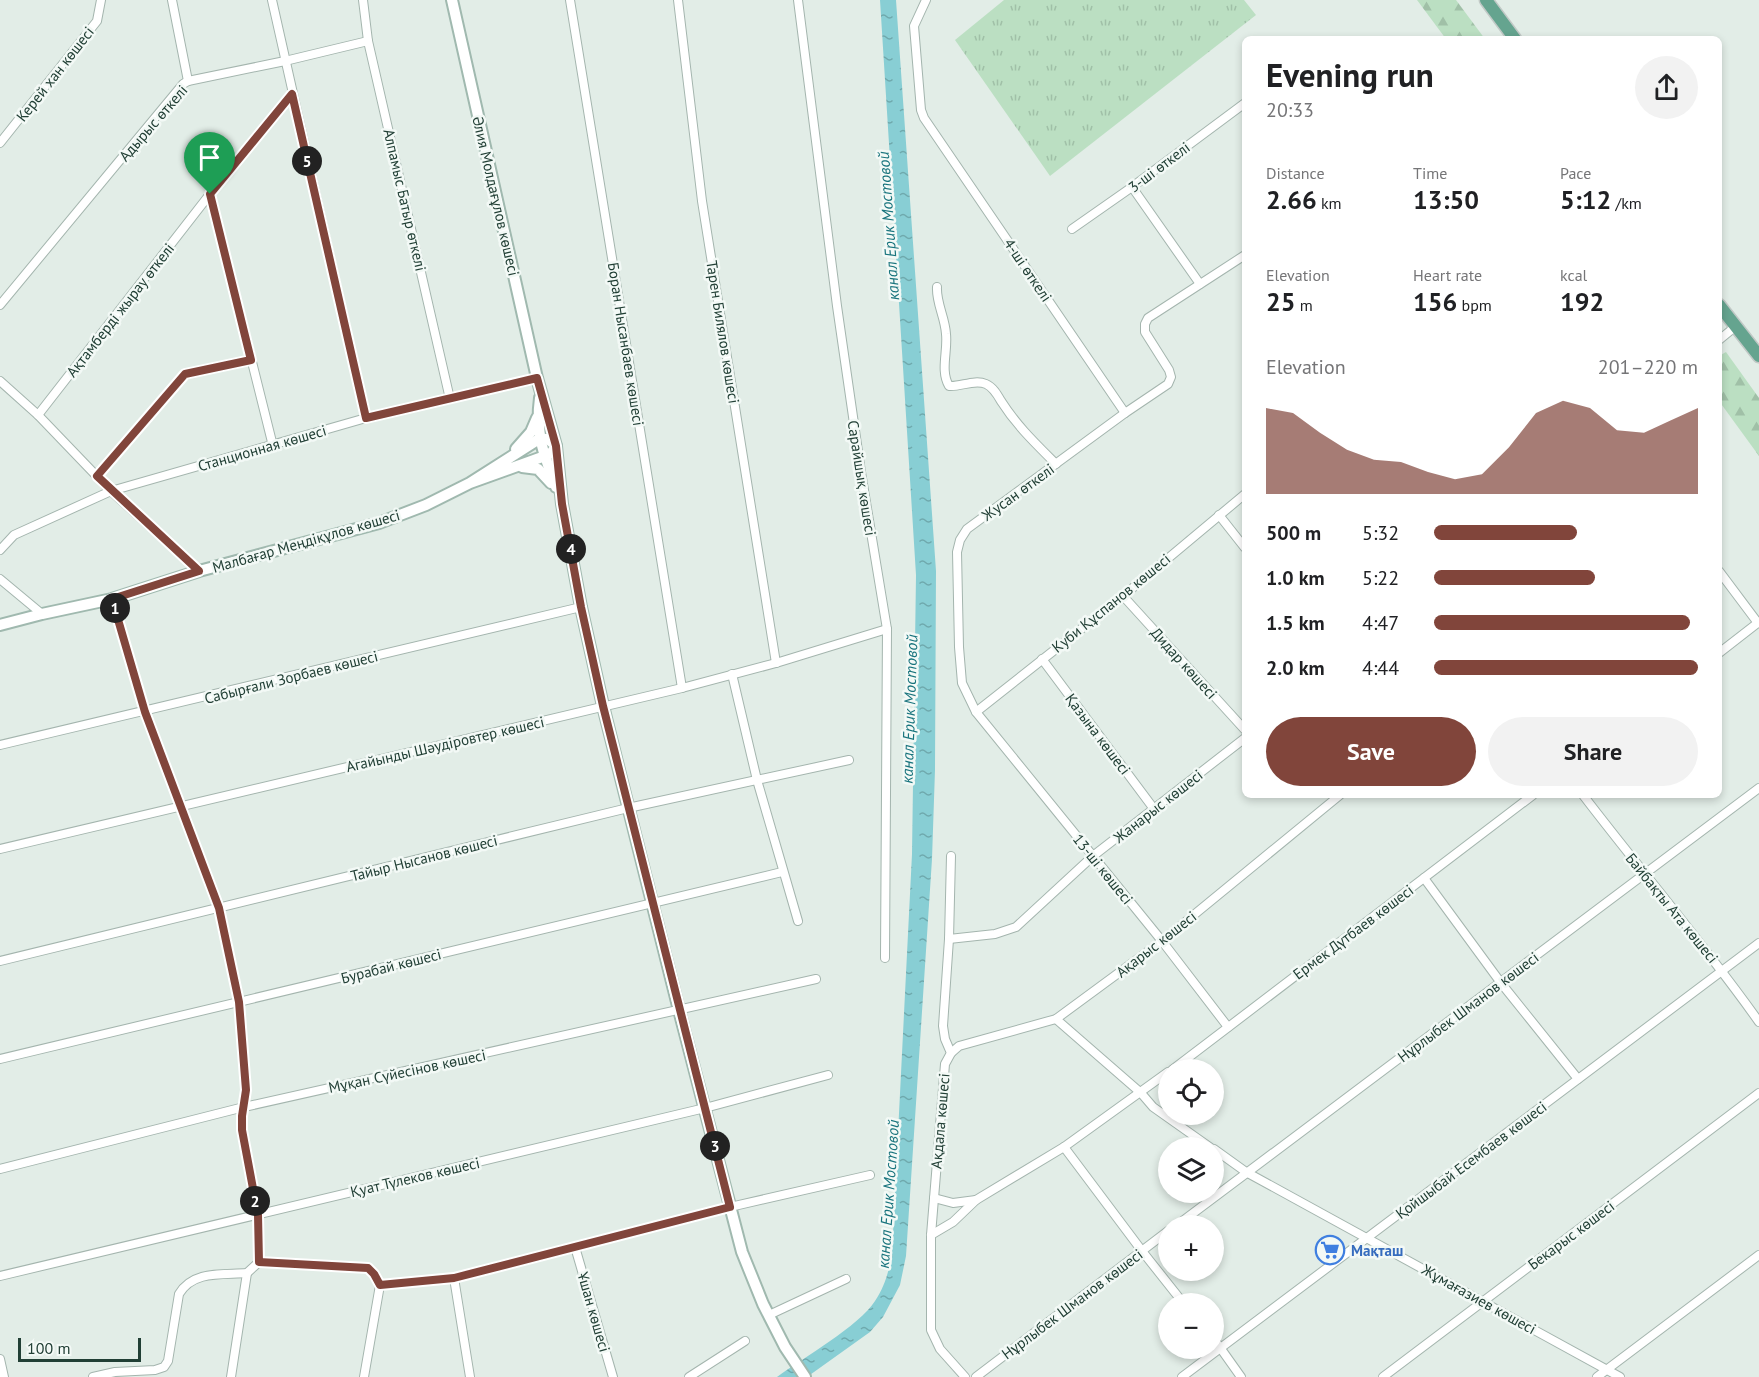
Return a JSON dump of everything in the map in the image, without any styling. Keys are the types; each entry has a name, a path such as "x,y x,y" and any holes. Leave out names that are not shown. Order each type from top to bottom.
{"main road":[{"name":"Әлия Молдағұлов көшесі","path":"452,0 537,378 556,446 562,504 581,607 603,706 679,1010 742,1252 769,1315 805,1377"},
{"path":"1486,0 1513,36"},
{"path":"1722,309 1759,356"},
{"name":"Әлия Молдағұлов көшесі","path":"541,392 537,418 539,439 562,504"},
{"path":"511,455 531,432 537,418"},
{"path":"539,439 548,439 556,446"},
{"name":"Малбағар Меңдіқұлов көшесі","path":"470,483 539,439"},
{"name":"Малбағар Меңдіқұлов көшесі","path":"0,625 112,599 199,571 379,523 426,505 470,483 544,456 552,452 556,446"},
{"path":"514,467 529,466 538,469 547,477 562,504"}],"street":[{"name":"Керей хан көшесі","path":"0,143 97,21 100,0"},
{"path":"172,0 188,81"},
{"path":"272,0 366,418"},
{"name":"Алпамыс Батыр өткелі","path":"363,0 368,41 450,399"},
{"name":"Боран Нысанбаев көшесі","path":"570,0 682,688"},
{"name":"Тарен Билялов көшесі","path":"678,0 702,201 776,663"},
{"name":"Сарайшық көшесі","path":"798,0 837,306 887,629 885,958"},
{"name":"4-шi өткелi","path":"926,0 914,26 921,110 1125,413"},
{"name":"Адырыс өткелі","path":"0,305 183,84 368,41"},
{"name":"Ақтамберді жырау өткелі","path":"38,415 210,194 292,94"},
{"name":"3-шi өткелi","path":"1072,229 1132,188 1242,105"},
{"path":"1132,188 1200,285 1242,257"},
{"path":"210,194 273,446"},
{"name":"Жусан өткелі","path":"976,712 962,683 957,552 960,540 968,529 1168,384 1171,377 1169,370 1144,332 1145,324 1148,318 1200,285"},
{"path":"937,287 937,298 944,314 947,337 945,379 949,386 977,382 987,384 995,391 1015,423 1056,464"},
{"path":"1722,338 1736,326"},
{"path":"97,476 185,374 251,360"},
{"name":"Станционная көшесі","path":"0,550 14,535 111,491 366,418 537,378"},
{"path":"0,381 38,415 111,491 199,571"},
{"name":"Куби Құспанов көшесi","path":"976,712 1123,596 1242,496"},
{"path":"1219,515 1242,544"},
{"path":"1722,575 1758,623 1722,651"},
{"path":"0,579 42,614"},
{"name":"Дидар көшесі","path":"1123,596 1242,727"},
{"path":"112,599 145,712 219,908 239,1002 246,1090 242,1130 258,1215 259,1262"},
{"name":"Сабырғали Зорбаев көшесі","path":"0,745 581,607"},
{"name":"Агайынды Шәудіровтер көшесi","path":"0,849 682,688 776,663 887,629"},
{"name":"Қазына көшесі","path":"1042,659 1154,809"},
{"path":"732,674 757,780 798,921"},
{"name":"13-ші көшесi","path":"976,712 1162,941 1228,1027"},
{"name":"Жанарыс көшесі","path":"949,939 996,934 1016,927 1093,856 1242,740"},
{"name":"Тайыр Нысанов көшесi","path":"0,961 628,808 849,760"},
{"name":"Нұрлыбек Шманов көшесі","path":"1190,1215 1759,788"},
{"name":"Ақарыс көшесi","path":"951,1053 959,1046 1056,1019 1162,941 1336,798"},
{"name":"Ермек Дүтбаев көшесi","path":"1186,1059 1529,798"},
{"name":"Байбақты Ата көшесі","path":"1585,798 1644,875 1722,970 1759,1022"},
{"name":"Ақдала көшесі","path":"951,856 949,939 943,1026 945,1040 951,1053 945,1064 931,1235 931,1330 940,1349 965,1377"},
{"name":"Бурабай көшесi","path":"0,1059 782,872"},
{"path":"1424,878 1501,982 1578,1079"},
{"name":"Қойшыбай Есембаев көшесі","path":"1224,1344 1759,943"},
{"name":"Мұқан Сүйесінов көшесі","path":"0,1169 244,1107 816,979"},
{"name":"Жұмағазиев көшесі","path":"1056,1019 1153,1107 1196,1137"},
{"name":"Қуат Түлеков көшесі","path":"0,1276 705,1108 828,1075"},
{"path":"931,1235 953,1222 976,1200 1064,1147 1158,1080"},
{"name":"Бекарыс көшесі","path":"1383,1377 1759,1093"},
{"path":"1064,1147 1175,1293"},
{"name":"Жұмағазиев көшесі","path":"1224,1156 1246,1172 1620,1377"},
{"path":"380,1285 454,1278 730,1207 870,1175"},
{"path":"934,1198 953,1203 976,1200"},
{"name":"Нұрлыбек Шманов көшесі","path":"976,1377 1158,1239"},
{"name":"Ұшан көшесі","path":"575,1247 613,1377"},
{"path":"1597,1377 1759,1255"},
{"path":"231,1377 247,1273 259,1262 368,1268 374,1274 380,1285 364,1377"},
{"path":"93,1377 115,1372 155,1370 164,1367 168,1361 179,1294 184,1286 200,1276 247,1273"},
{"path":"454,1278 470,1377"},
{"path":"769,1315 846,1279"},
{"path":"689,1377 745,1341"},
{"path":"1224,1353 1241,1377"},
{"path":"0,1359 4,1377"},
{"name":"Қойшыбай Есембаев көшесі","path":"1182,1377 1205,1359"}],"green space":[{"path":"1004,0 1244,0 1256,15 1050,176 955,40"},
{"path":"1417,0 1456,0 1483,36 1444,36"},
{"path":"1726,352 1759,398 1759,456 1722,405 1722,354"}],"water":[{"name":"канал Ерик Мостовой","path":"880,0 896,0 936,571 932,859 906,1256 900,1285 883,1317 870,1332 807,1377 777,1377 844,1331 867,1311 884,1284 892,1253 912,854 916,575"}],"place":[{"name":"Мақташ","path":"1330,1250"}],"route":[{"path":"292,94 366,418 537,378 556,446 562,504 581,607 618,771 730,1207 454,1278 380,1285 372,1270 368,1268 259,1262 258,1215 242,1130 246,1090 239,1002 219,908 145,712 112,599 199,571 97,476 185,374 251,360 210,194 292,94"}]}
